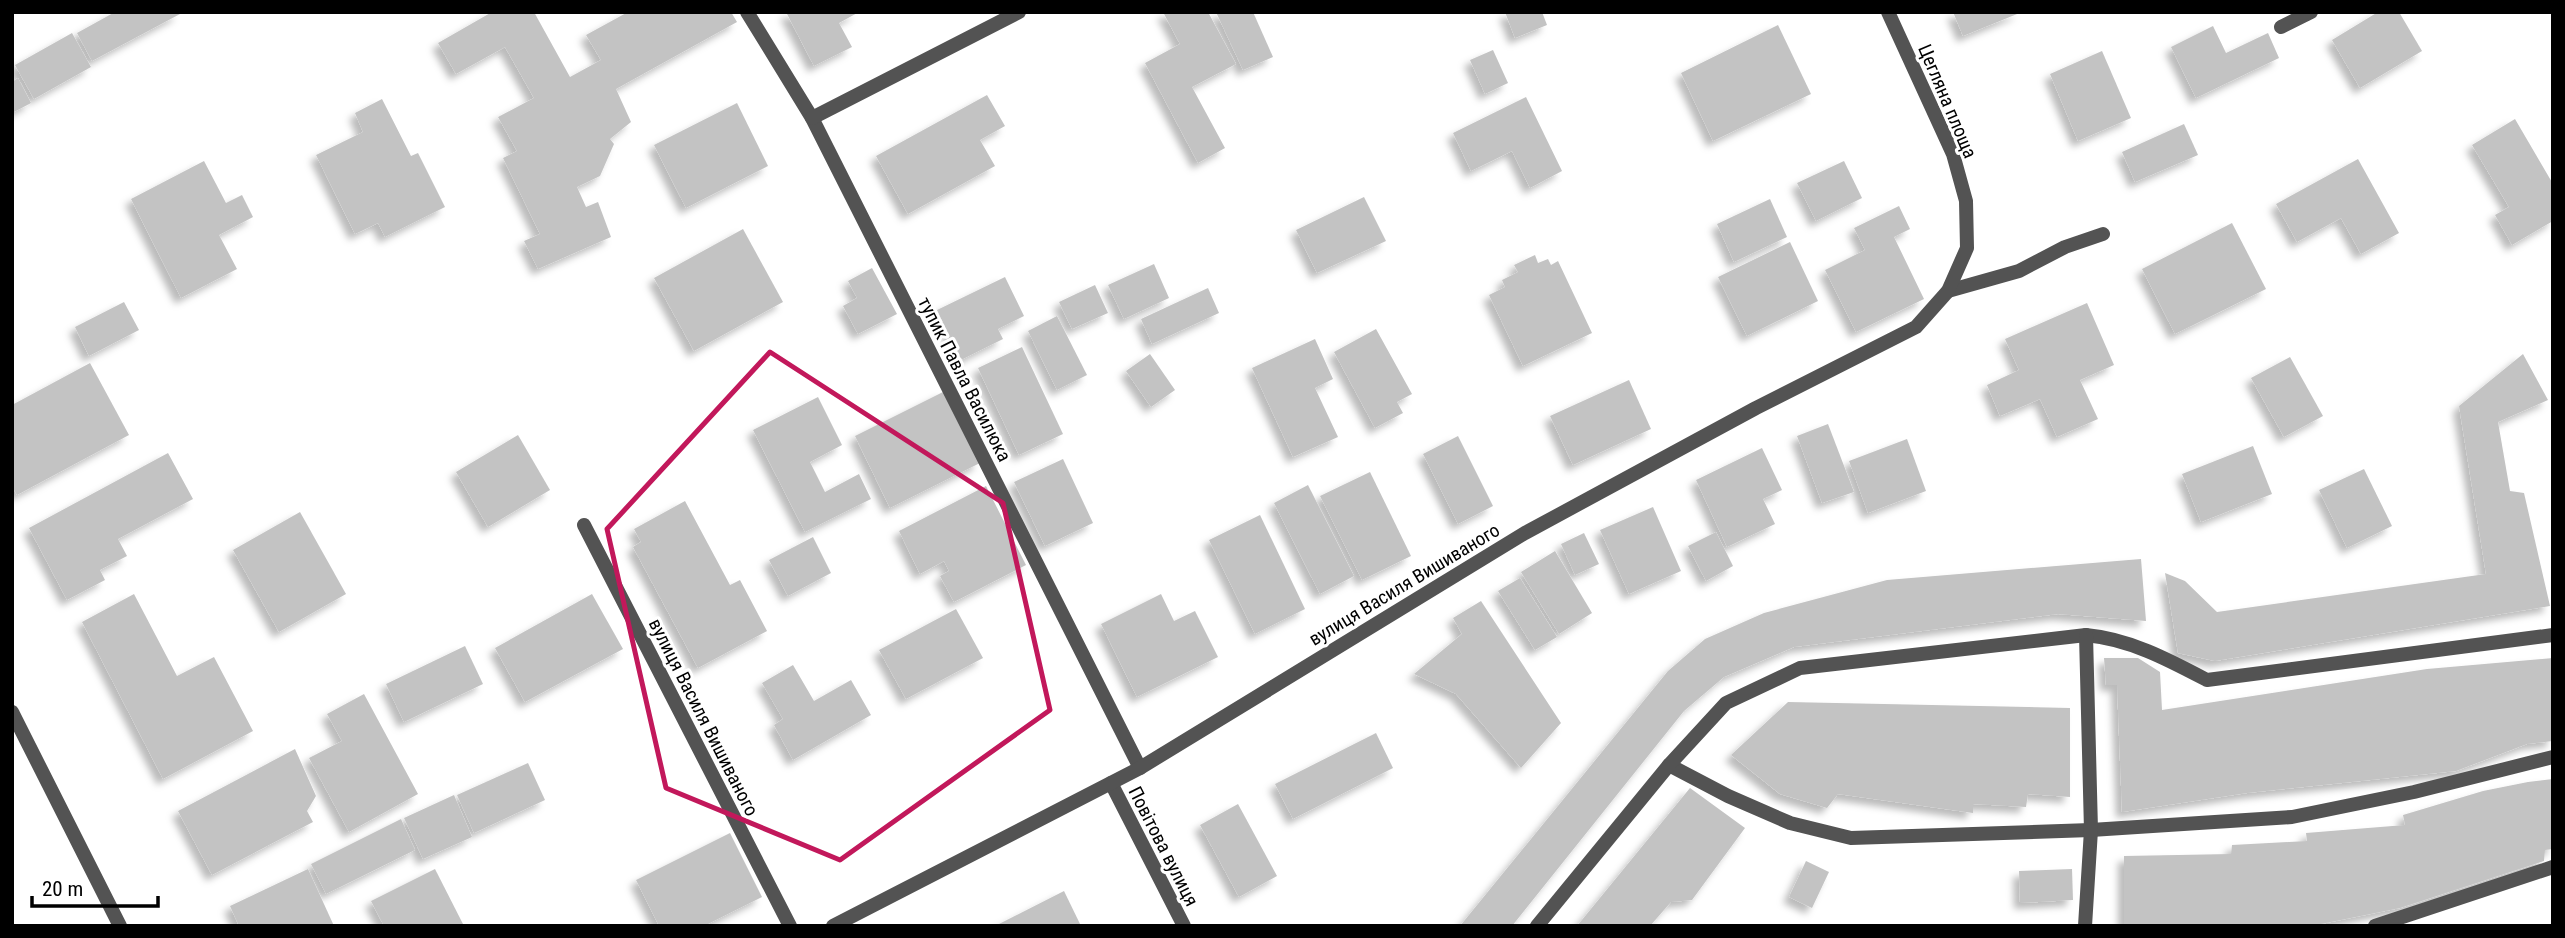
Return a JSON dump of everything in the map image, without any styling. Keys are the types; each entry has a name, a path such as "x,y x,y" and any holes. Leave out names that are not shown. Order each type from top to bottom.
{"street":[{"name":"тупик Павла Василюка","path":"747,12 812,118 1140,768"},
{"path":"812,118 1019,12"},
{"name":"Цегляна площа","path":"1888,12 1952,154 1966,201 1967,248"},
{"path":"2281,27 2311,12"},
{"path":"1948,291 2019,271 2065,247 2103,234"},
{"name":"вулиця Василя Вишиваного","path":"833,926 1140,768 1525,533 1756,408 1916,327 1948,291 1967,248"},
{"name":"вулиця Василя Вишиваного","path":"584,526 790,926"},
{"path":"2085,926 2091,830 2086,635"},
{"path":"1537,926 1669,765 1727,703 1800,668 2086,635 2110,637 2167,659 2207,680 2553,635"},
{"path":"12,712 120,926"},
{"path":"1669,765 1790,824 1851,838 2091,830 2292,817 2414,792 2553,757"},
{"name":"Повітова вулиця","path":"1111,783 1184,926"},
{"path":"2375,926 2553,867"}],"highlighted area":[{"path":"770,352 1003,503 1050,710 840,860 666,788 607,529"}],"building":[{"path":"115,12 180,14 92,61 77,33"},
{"path":"492,12 534,12 570,77 601,60 586,35 628,12 731,12 737,22 616,89 631,122 610,139 614,144 600,176 577,187 586,207 598,202 611,237 538,269 524,241 540,234 503,158 517,151 498,117 534,98 505,47 456,74 438,43"},
{"path":"786,12 859,12 839,23 852,47 814,66"},
{"path":"1163,12 1208,12 1236,64 1192,87 1225,148 1198,163 1145,63 1180,44"},
{"path":"1216,12 1253,12 1273,57 1243,70"},
{"path":"1505,12 1542,12 1547,25 1515,38"},
{"path":"1953,12 2022,12 1963,36"},
{"path":"2378,12 2399,12 2422,51 2360,88 2332,40"},
{"path":"1778,25 1811,94 1713,141 1681,73"},
{"path":"2213,26 2226,53 2268,33 2279,58 2196,98 2171,47"},
{"path":"72,33 91,67 34,99 15,65"},
{"path":"1493,50 1508,83 1485,94 1470,60"},
{"path":"2102,51 2131,118 2078,141 2050,74"},
{"path":"18,78 31,103 12,113 12,82"},
{"path":"987,95 1005,126 980,140 995,166 908,214 876,156"},
{"path":"1526,97 1562,171 1530,188 1512,151 1471,171 1453,133"},
{"path":"382,99 411,156 418,153 445,207 385,237 378,223 355,234 316,155 363,132 355,113"},
{"path":"737,103 768,166 686,208 654,145"},
{"path":"2515,119 2553,184 2553,221 2512,245 2495,215 2509,207 2472,145"},
{"path":"2184,124 2198,155 2135,182 2122,152"},
{"path":"2358,159 2399,233 2361,254 2341,218 2297,242 2276,204"},
{"path":"204,161 226,203 242,195 253,217 219,235 237,269 181,298 131,199"},
{"path":"1844,161 1862,198 1816,221 1797,183"},
{"path":"1364,197 1386,241 1317,273 1296,230"},
{"path":"1770,199 1787,237 1734,262 1717,224"},
{"path":"1899,206 1910,229 1894,237 1924,299 1856,332 1825,270 1865,250 1854,228"},
{"path":"2232,223 2266,289 2175,334 2142,269"},
{"path":"743,229 783,302 694,351 654,278"},
{"path":"1790,242 1818,301 1747,336 1718,277"},
{"path":"1535,255 1538,263 1548,259 1551,265 1558,261 1592,333 1523,366 1489,295 1505,287 1502,280 1518,272 1514,265"},
{"path":"1154,264 1169,298 1124,319 1108,285"},
{"path":"872,268 897,314 858,334 843,306 857,298 848,281"},
{"path":"1005,277 1024,316 998,329 1003,339 961,360 937,310"},
{"path":"1095,285 1108,313 1072,329 1059,302"},
{"path":"1208,288 1219,313 1152,344 1141,319"},
{"path":"124,302 139,330 89,356 75,327"},
{"path":"2087,303 2114,365 2080,380 2098,419 2057,437 2040,399 2000,416 1987,385 2019,370 2005,339"},
{"path":"1057,316 1087,375 1057,390 1028,331"},
{"path":"1376,329 1412,394 1397,402 1403,413 1375,428 1334,352"},
{"path":"1315,339 1333,379 1315,388 1338,437 1293,457 1252,368"},
{"path":"1022,347 1063,434 1019,455 978,368"},
{"path":"1150,354 1175,390 1151,407 1126,371"},
{"path":"2523,354 2548,400 2498,422 2510,491 2524,493 2550,606 2215,661 2178,653 2165,573 2185,581 2217,612 2486,574 2459,406"},
{"path":"2290,357 2323,416 2284,437 2251,378"},
{"path":"90,363 129,435 17,495 12,486 12,405"},
{"path":"1629,380 1651,429 1573,465 1550,416"},
{"path":"945,391 980,463 890,508 855,436"},
{"path":"818,397 842,445 810,462 825,492 859,474 871,499 805,532 753,430"},
{"path":"1828,424 1854,492 1822,503 1797,436"},
{"path":"518,435 550,490 488,527 456,472"},
{"path":"1458,436 1493,506 1458,524 1423,454"},
{"path":"1907,439 1926,491 1868,513 1849,461"},
{"path":"2253,446 2272,494 2201,522 2182,474"},
{"path":"1762,448 1782,490 1763,499 1775,524 1727,547 1696,480"},
{"path":"168,453 193,499 118,539 127,556 100,570 105,580 67,600 29,528"},
{"path":"1063,459 1093,523 1045,546 1014,482"},
{"path":"2364,469 2392,526 2347,548 2319,490"},
{"path":"1370,472 1411,556 1362,580 1320,496"},
{"path":"1308,485 1354,576 1320,594 1274,503"},
{"path":"986,486 1026,565 954,602 940,576 949,571 944,561 920,574 899,531"},
{"path":"685,501 730,585 740,580 767,631 698,668 633,547 641,542 634,529"},
{"path":"1653,507 1681,571 1629,594 1600,530"},
{"path":"300,512 346,594 279,632 233,550"},
{"path":"1260,515 1305,609 1255,634 1209,540"},
{"path":"1716,532 1733,566 1706,581 1688,546"},
{"path":"1584,533 1599,564 1575,575 1561,544"},
{"path":"813,537 831,573 788,596 769,560"},
{"path":"1555,551 1592,613 1559,634 1521,572"},
{"path":"2141,559 2146,621 2058,614 1794,647 1724,677 1684,711 1512,926 1460,926 1668,671 1705,639 1764,613 1887,580"},
{"path":"1520,578 1557,637 1535,650 1498,591"},
{"path":"134,594 177,676 214,657 253,731 163,779 82,622"},
{"path":"592,594 623,649 525,702 495,648"},
{"path":"1161,594 1174,621 1195,611 1218,657 1137,697 1101,624"},
{"path":"1481,601 1561,723 1521,768 1456,694 1414,674 1462,634 1453,618"},
{"path":"956,609 983,658 906,699 879,650"},
{"path":"465,646 483,684 404,722 386,684"},
{"path":"2104,658 2138,658 2160,672 2162,710 2427,669 2553,658 2553,741 2527,744 2456,771 2247,793 2122,812 2117,685 2106,685"},
{"path":"793,665 814,701 851,680 871,715 793,760 774,725 783,719 762,683"},
{"path":"364,694 418,794 349,832 309,758 342,741 327,714"},
{"path":"1788,702 2070,708 2070,797 2028,794 2026,807 1973,804 1973,813 1838,794 1827,808 1780,794 1731,755"},
{"path":"1376,733 1393,768 1293,819 1275,784"},
{"path":"295,749 316,796 307,811 313,822 212,875 178,811"},
{"path":"528,763 545,800 474,833 457,795"},
{"path":"2553,779 2553,849 2545,850 2544,861 2400,908 2311,926 2124,926 2124,856 2231,854 2232,845 2307,841 2306,833 2405,825 2403,815 2483,791"},
{"path":"1690,788 1745,828 1692,900 1671,902 1650,926 1577,926"},
{"path":"454,795 472,837 423,859 404,818"},
{"path":"1238,804 1277,876 1239,897 1200,825"},
{"path":"401,819 415,850 326,894 311,864"},
{"path":"730,833 762,897 704,926 659,926 636,880"},
{"path":"1806,861 1829,872 1812,908 1789,897"},
{"path":"308,869 334,926 239,926 230,906"},
{"path":"435,869 464,926 384,926 371,901"},
{"path":"2072,869 2073,900 2020,903 2019,871"},
{"path":"1064,891 1081,926 995,926"}]}
